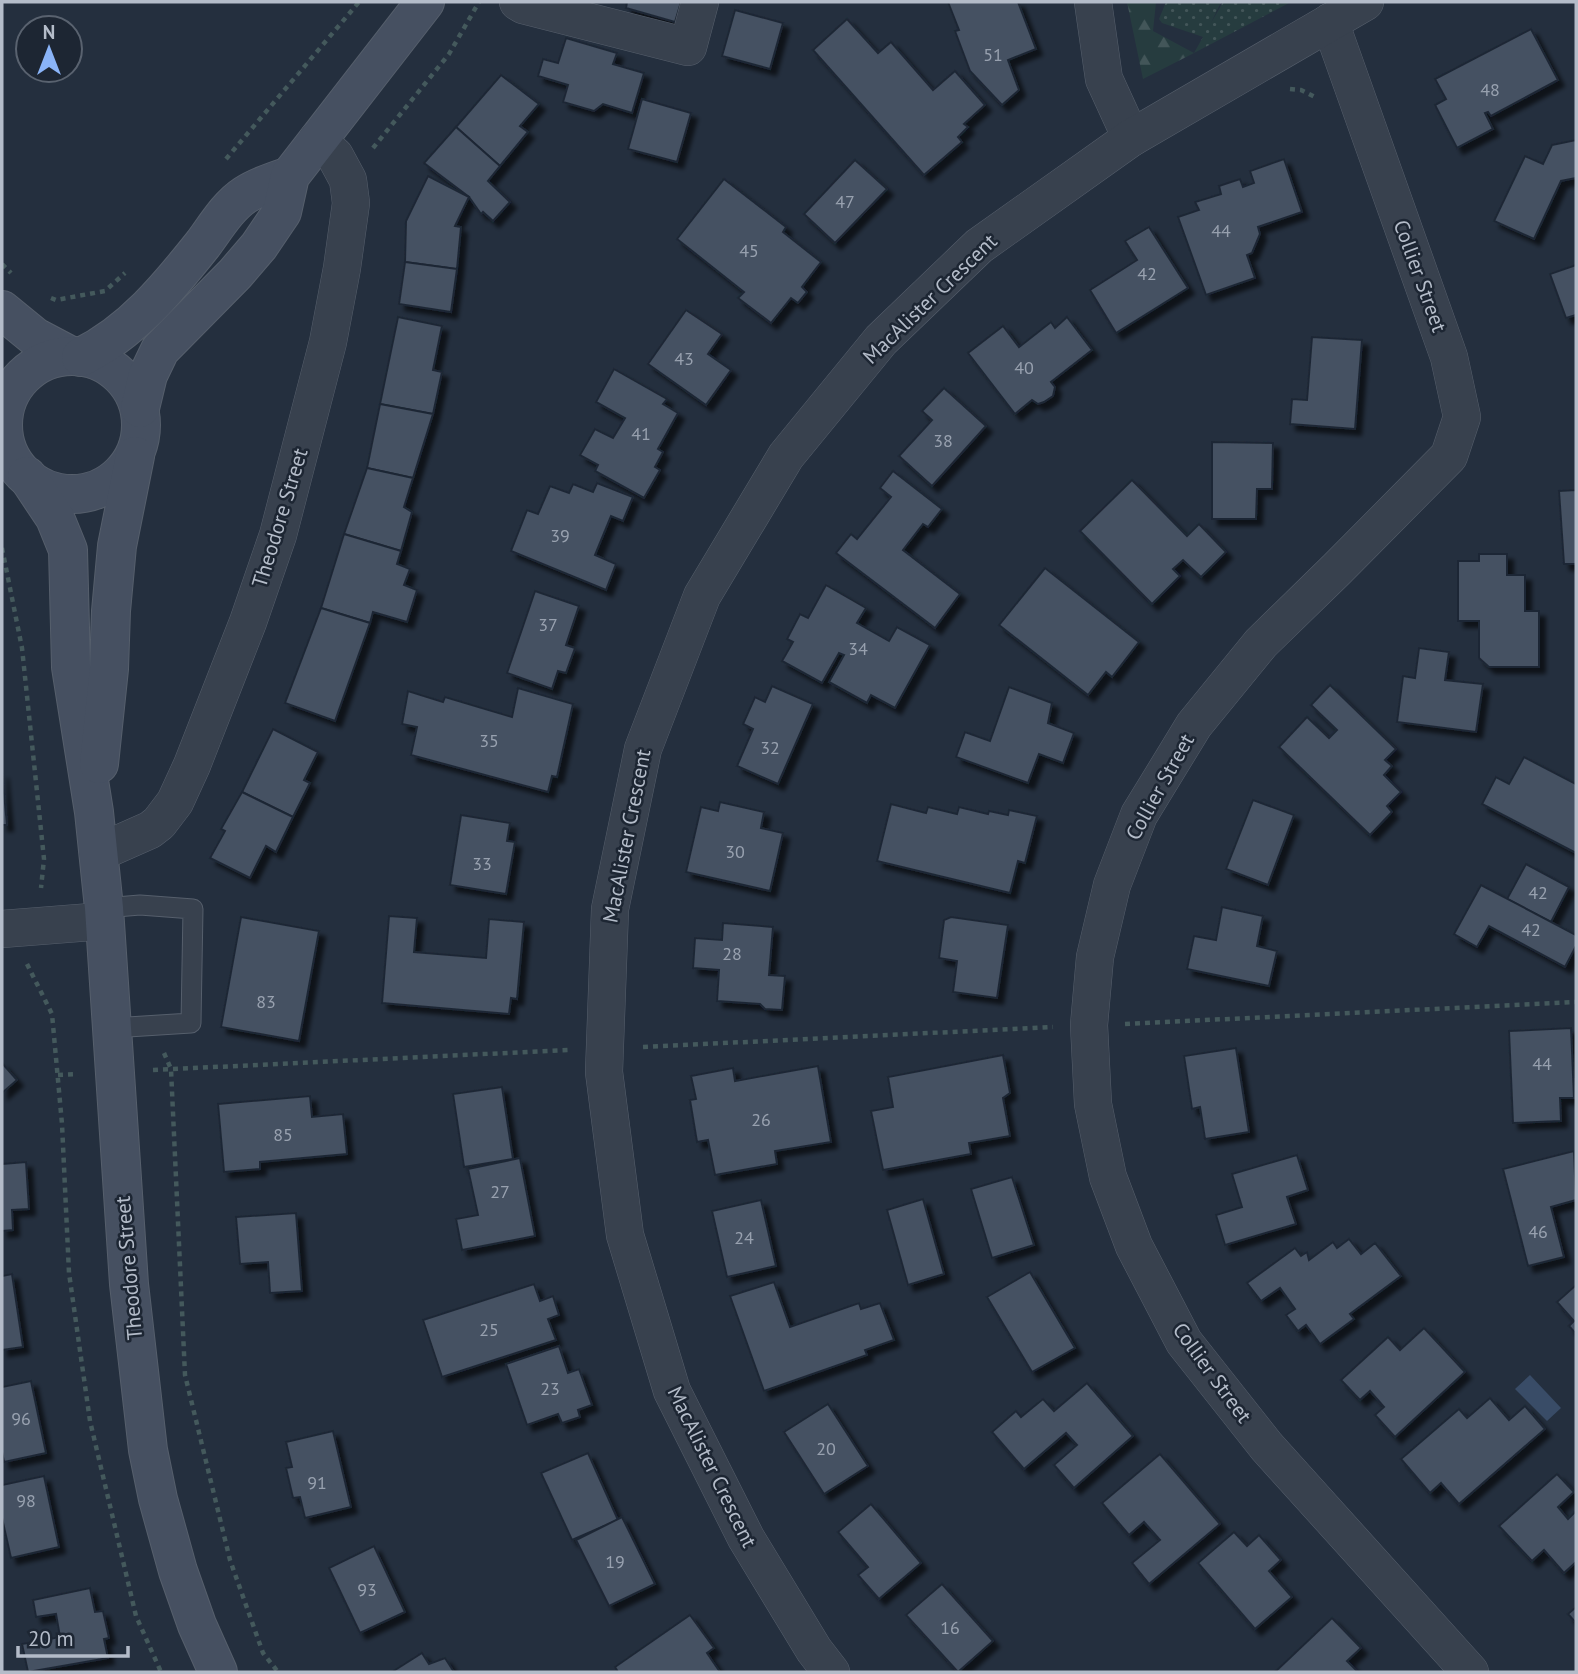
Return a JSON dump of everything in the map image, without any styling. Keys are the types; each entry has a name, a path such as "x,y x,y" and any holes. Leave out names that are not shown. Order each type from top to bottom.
{"main road":[{"path":"290,176 262,186 236,202 200,247 134,321 113,340 76,357 38,364 20,378 5,405 2,434 12,457 27,476 39,484 73,494 96,491 123,473 137,447 141,425 140,408 151,367 160,350 259,246 282,212 290,176 425,2"},
{"path":"10,296 35,337 76,357 104,365 119,373 132,389 140,408"},
{"name":"Theodore Street","path":"94,812 109,669 117,546 137,447"},
{"name":"Theodore Street","path":"27,476 55,518 68,550 71,667 94,812 116,1072 129,1284 148,1450 178,1571 197,1625 218,1672"}],"street":[{"path":"517,2 688,47 700,2"},
{"path":"1093,2 1104,79 1131,138"},
{"name":"MacAlister Crescent","path":"831,1672 814,1650 746,1538 672,1391 625,1235 604,1073 604,1049 610,909 643,749 702,596 786,456 881,340 979,246 1131,138 1365,2"},
{"name":"Collier Street","path":"1330,22 1449,357 1462,417 1449,456 1261,643 1195,725 1139,816 1112,885 1095,957 1089,1025 1093,1104 1108,1177 1134,1246 1184,1342 1267,1447 1470,1672"},
{"path":"317,140 335,156 348,180"},
{"name":"Theodore Street","path":"98,853 150,830 175,802 248,622 278,535 328,342 351,203 348,180"},
{"path":"2,929 104,915"}],"lane":[{"path":"104,915 140,905 193,909 191,1023 112,1028"}],"path":[{"path":"221,165 359,2"},
{"path":"348,180 449,54 479,2"},
{"path":"1288,89 1301,90 1319,99"},
{"path":"2,264 10,296"},
{"path":"47,295 56,300 105,291 132,265"},
{"path":"2,548 22,648 44,859 43,886 34,895"},
{"path":"27,957 27,967 52,1014 62,1124 68,1273 90,1421 136,1616 161,1672"},
{"path":"58,1075 1576,1002"},
{"path":"153,1025 171,1069 185,1376 230,1560 263,1653 278,1672"}],"green space":[{"path":"1127,2 1156,2 1153,31 1194,53 1143,79"},
{"path":"1166,2 1221,2 1211,23 1223,2 1291,2 1194,53 1203,37 1162,23 1159,19"}],"water":[{"path":"1530,1375 1561,1408 1547,1421 1515,1389"}],"building":[{"path":"627,2 681,2 675,22 626,8"},
{"path":"948,2 1018,2 1036,49 1008,60 1019,90 1002,105 970,71 955,31 959,30"},
{"path":"735,10 783,23 770,69 722,56"},
{"path":"847,19 878,53 891,42 933,90 955,71 985,105 964,124 968,127 958,137 962,142 924,175 813,50"},
{"path":"1531,29 1558,80 1491,116 1488,112 1485,113 1493,129 1457,148 1435,105 1446,99 1435,79"},
{"path":"566,38 617,53 613,64 644,73 632,113 603,104 594,111 563,102 568,85 538,76 543,59 558,63"},
{"path":"501,75 539,104 520,126 528,132 500,166 456,127"},
{"path":"642,99 691,113 677,162 628,149"},
{"path":"456,127 500,166 488,181 510,202 493,221 483,212 481,214 469,197 424,163"},
{"path":"1576,140 1576,178 1561,181 1534,239 1494,221 1525,156 1543,164 1552,145"},
{"path":"1284,159 1302,212 1258,227 1260,234 1252,253 1247,255 1255,278 1206,295 1178,217 1199,210 1195,202 1221,194 1219,186 1240,179 1243,187 1254,183 1250,171"},
{"path":"855,160 887,189 835,243 804,214"},
{"path":"428,176 469,197 455,226 461,227 457,269 405,262 406,221"},
{"path":"724,179 786,227 783,232 821,262 802,287 807,292 798,303 791,298 771,323 738,298 744,292 677,239"},
{"path":"1149,227 1188,288 1116,333 1090,290 1137,260 1125,241"},
{"path":"405,262 457,269 451,312 399,304"},
{"path":"1576,265 1576,315 1566,318 1550,274"},
{"path":"686,310 722,334 708,354 731,370 706,405 648,364"},
{"path":"398,317 442,326 433,370 442,372 433,414 380,404"},
{"path":"1067,317 1092,350 1051,382 1055,387 1053,396 1038,404 1032,400 1015,414 968,353 1003,326 1019,347 1051,322 1055,328"},
{"path":"1312,337 1362,340 1355,429 1290,424 1292,399 1307,400"},
{"path":"614,369 667,399 663,404 678,413 658,449 663,452 655,467 660,470 644,498 595,471 598,465 580,455 595,429 613,438 625,418 596,402"},
{"path":"944,388 986,426 932,486 899,456 932,420 922,411"},
{"path":"380,404 433,414 413,478 367,468"},
{"path":"1212,442 1273,443 1272,489 1257,489 1256,519 1212,519"},
{"path":"367,468 413,478 404,507 412,512 401,551 344,534"},
{"path":"893,471 942,509 928,527 923,524 903,550 960,594 935,628 836,553 851,534 857,539 891,497 880,488"},
{"path":"1132,480 1187,536 1199,524 1226,552 1201,577 1183,560 1173,569 1180,576 1152,604 1080,531"},
{"path":"597,483 633,497 623,521 611,516 595,555 616,564 606,590 511,551 527,510 538,514 550,486 569,493 573,484 593,492"},
{"path":"1576,490 1576,564 1564,564 1559,491"},
{"path":"344,534 401,551 397,564 410,569 404,585 417,590 407,622 373,612 370,623 321,608"},
{"path":"1479,554 1507,554 1507,575 1525,575 1525,611 1539,611 1539,667 1489,667 1479,658 1479,621 1458,621 1458,561 1479,561"},
{"path":"1045,568 1139,642 1112,677 1106,672 1088,695 999,625"},
{"path":"826,585 866,608 857,623 889,641 897,627 930,645 895,708 871,695 867,703 829,682 844,655 839,653 822,683 782,661 793,642 787,639 800,614 808,618"},
{"path":"535,591 579,606 566,645 575,648 566,673 558,671 552,689 507,673"},
{"path":"321,608 370,623 335,721 285,703"},
{"path":"1419,648 1449,652 1445,680 1483,684 1476,732 1397,722 1403,676 1415,678"},
{"path":"1330,685 1396,749 1385,760 1392,766 1384,775 1401,792 1387,806 1392,812 1370,835 1279,747 1307,717 1329,738 1337,730 1311,705"},
{"path":"772,686 813,704 778,784 737,766 753,729 743,724 755,697 765,702"},
{"path":"1009,687 1052,703 1048,723 1074,733 1063,763 1039,754 1028,783 956,757 965,732 990,741"},
{"path":"518,688 573,704 557,777 552,776 548,792 411,755 417,727 402,724 408,691 443,702 445,697 512,717"},
{"path":"273,729 318,752 304,780 310,783 293,817 242,792"},
{"path":"1524,757 1576,784 1576,853 1482,804 1496,777 1509,784"},
{"path":"2,772 7,825 2,825"},
{"path":"242,792 293,817 276,852 266,846 250,878 210,858 225,831 221,829"},
{"path":"1253,800 1294,815 1268,885 1226,869"},
{"path":"720,802 764,812 761,828 783,833 770,891 686,872 701,807 718,811"},
{"path":"891,804 926,813 928,807 957,814 959,807 988,814 989,811 1008,815 1009,810 1037,816 1025,863 1018,861 1010,893 877,861"},
{"path":"461,815 510,823 507,841 515,842 506,894 450,885"},
{"path":"1526,864 1569,887 1551,922 1507,899"},
{"path":"1481,885 1576,935 1576,946 1565,967 1489,926 1477,947 1454,934"},
{"path":"1222,907 1263,916 1257,946 1277,951 1269,986 1187,969 1194,936 1216,940"},
{"path":"389,916 417,918 414,952 486,958 489,919 524,922 517,999 511,998 509,1014 382,1003"},
{"path":"241,917 319,931 299,1041 221,1027"},
{"path":"951,917 1008,925 997,998 953,992 957,961 939,958 944,920"},
{"path":"723,923 773,927 769,975 785,976 782,1010 765,1009 760,1004 717,1001 719,970 693,968 695,938 722,940"},
{"path":"1571,1028 1574,1098 1560,1098 1561,1121 1513,1123 1509,1031"},
{"path":"1236,1048 1249,1132 1205,1139 1200,1107 1192,1109 1184,1056"},
{"path":"1003,1055 1010,1093 1003,1098 1010,1136 969,1143 971,1154 883,1170 871,1111 893,1107 888,1077"},
{"path":"2,1063 17,1080 2,1093"},
{"path":"818,1066 831,1142 775,1151 777,1164 715,1175 708,1140 697,1142 690,1100 696,1099 691,1076 733,1068 735,1081"},
{"path":"502,1087 513,1159 464,1167 453,1094"},
{"path":"310,1096 312,1117 343,1114 347,1154 260,1162 260,1169 224,1172 218,1104"},
{"path":"1574,1151 1576,1200 1551,1207 1564,1257 1528,1266 1503,1169"},
{"path":"1297,1155 1308,1190 1287,1197 1296,1224 1225,1245 1216,1215 1242,1207 1232,1174"},
{"path":"520,1158 535,1236 462,1250 456,1219 478,1215 468,1169"},
{"path":"26,1162 29,1209 12,1210 13,1230 2,1231 2,1164"},
{"path":"1012,1177 1034,1245 992,1258 971,1189"},
{"path":"923,1199 944,1274 908,1285 887,1210"},
{"path":"761,1200 776,1266 727,1277 712,1211"},
{"path":"296,1213 302,1291 270,1293 268,1262 240,1264 236,1217"},
{"path":"1349,1239 1361,1254 1375,1243 1401,1276 1350,1314 1354,1319 1320,1344 1306,1325 1298,1331 1286,1315 1295,1309 1280,1288 1261,1301 1247,1283 1295,1248 1301,1256 1307,1252 1309,1260 1333,1242 1337,1248"},
{"path":"1030,1272 1075,1348 1032,1372 987,1297"},
{"path":"12,1274 23,1347 2,1350 2,1276"},
{"path":"774,1282 790,1327 859,1303 861,1309 880,1303 894,1340 865,1350 867,1355 764,1391 730,1296"},
{"path":"534,1284 540,1301 553,1296 559,1315 548,1319 556,1340 442,1377 423,1320"},
{"path":"1576,1285 1576,1334 1569,1326 1574,1321 1557,1302"},
{"path":"1424,1328 1465,1372 1395,1437 1375,1415 1384,1407 1370,1391 1360,1400 1341,1380 1388,1337 1400,1350"},
{"path":"559,1346 568,1373 579,1369 592,1405 578,1410 580,1417 562,1423 558,1414 527,1425 506,1364"},
{"path":"31,1381 46,1453 4,1462 2,1387"},
{"path":"1087,1383 1133,1436 1074,1488 1054,1465 1077,1445 1066,1433 1024,1469 992,1432 1016,1411 1021,1417 1043,1399 1054,1411"},
{"path":"1490,1398 1509,1420 1525,1406 1545,1429 1459,1504 1441,1483 1430,1493 1401,1459 1459,1409 1467,1418"},
{"path":"828,1404 868,1466 824,1494 784,1432"},
{"path":"333,1431 351,1507 305,1518 300,1497 293,1498 286,1468 292,1467 286,1442"},
{"path":"588,1453 618,1520 572,1540 541,1473"},
{"path":"1160,1454 1220,1524 1149,1584 1132,1563 1160,1540 1144,1522 1129,1535 1102,1503"},
{"path":"1557,1474 1574,1492 1558,1507 1568,1519 1576,1511 1576,1562 1564,1573 1544,1550 1532,1561 1499,1526"},
{"path":"44,1476 59,1547 11,1558 2,1518 2,1485"},
{"path":"871,1504 921,1563 879,1599 858,1575 868,1567 838,1532"},
{"path":"622,1517 655,1584 609,1606 576,1540"},
{"path":"1234,1532 1247,1546 1259,1535 1281,1560 1269,1571 1292,1597 1255,1629 1198,1563"},
{"path":"374,1546 405,1612 360,1633 329,1568"},
{"path":"942,1584 993,1641 958,1672 906,1615"},
{"path":"90,1588 95,1612 103,1611 109,1638 104,1639 108,1658 28,1672 22,1644 60,1637 56,1614 36,1617 33,1600"},
{"path":"1576,1607 1576,1623 1568,1614"},
{"path":"690,1615 714,1648 707,1653 720,1672 618,1672 615,1667"},
{"path":"1332,1618 1361,1648 1347,1661 1358,1672 1275,1672"},
{"path":"422,1653 429,1664 445,1658 454,1672 392,1672"}]}
